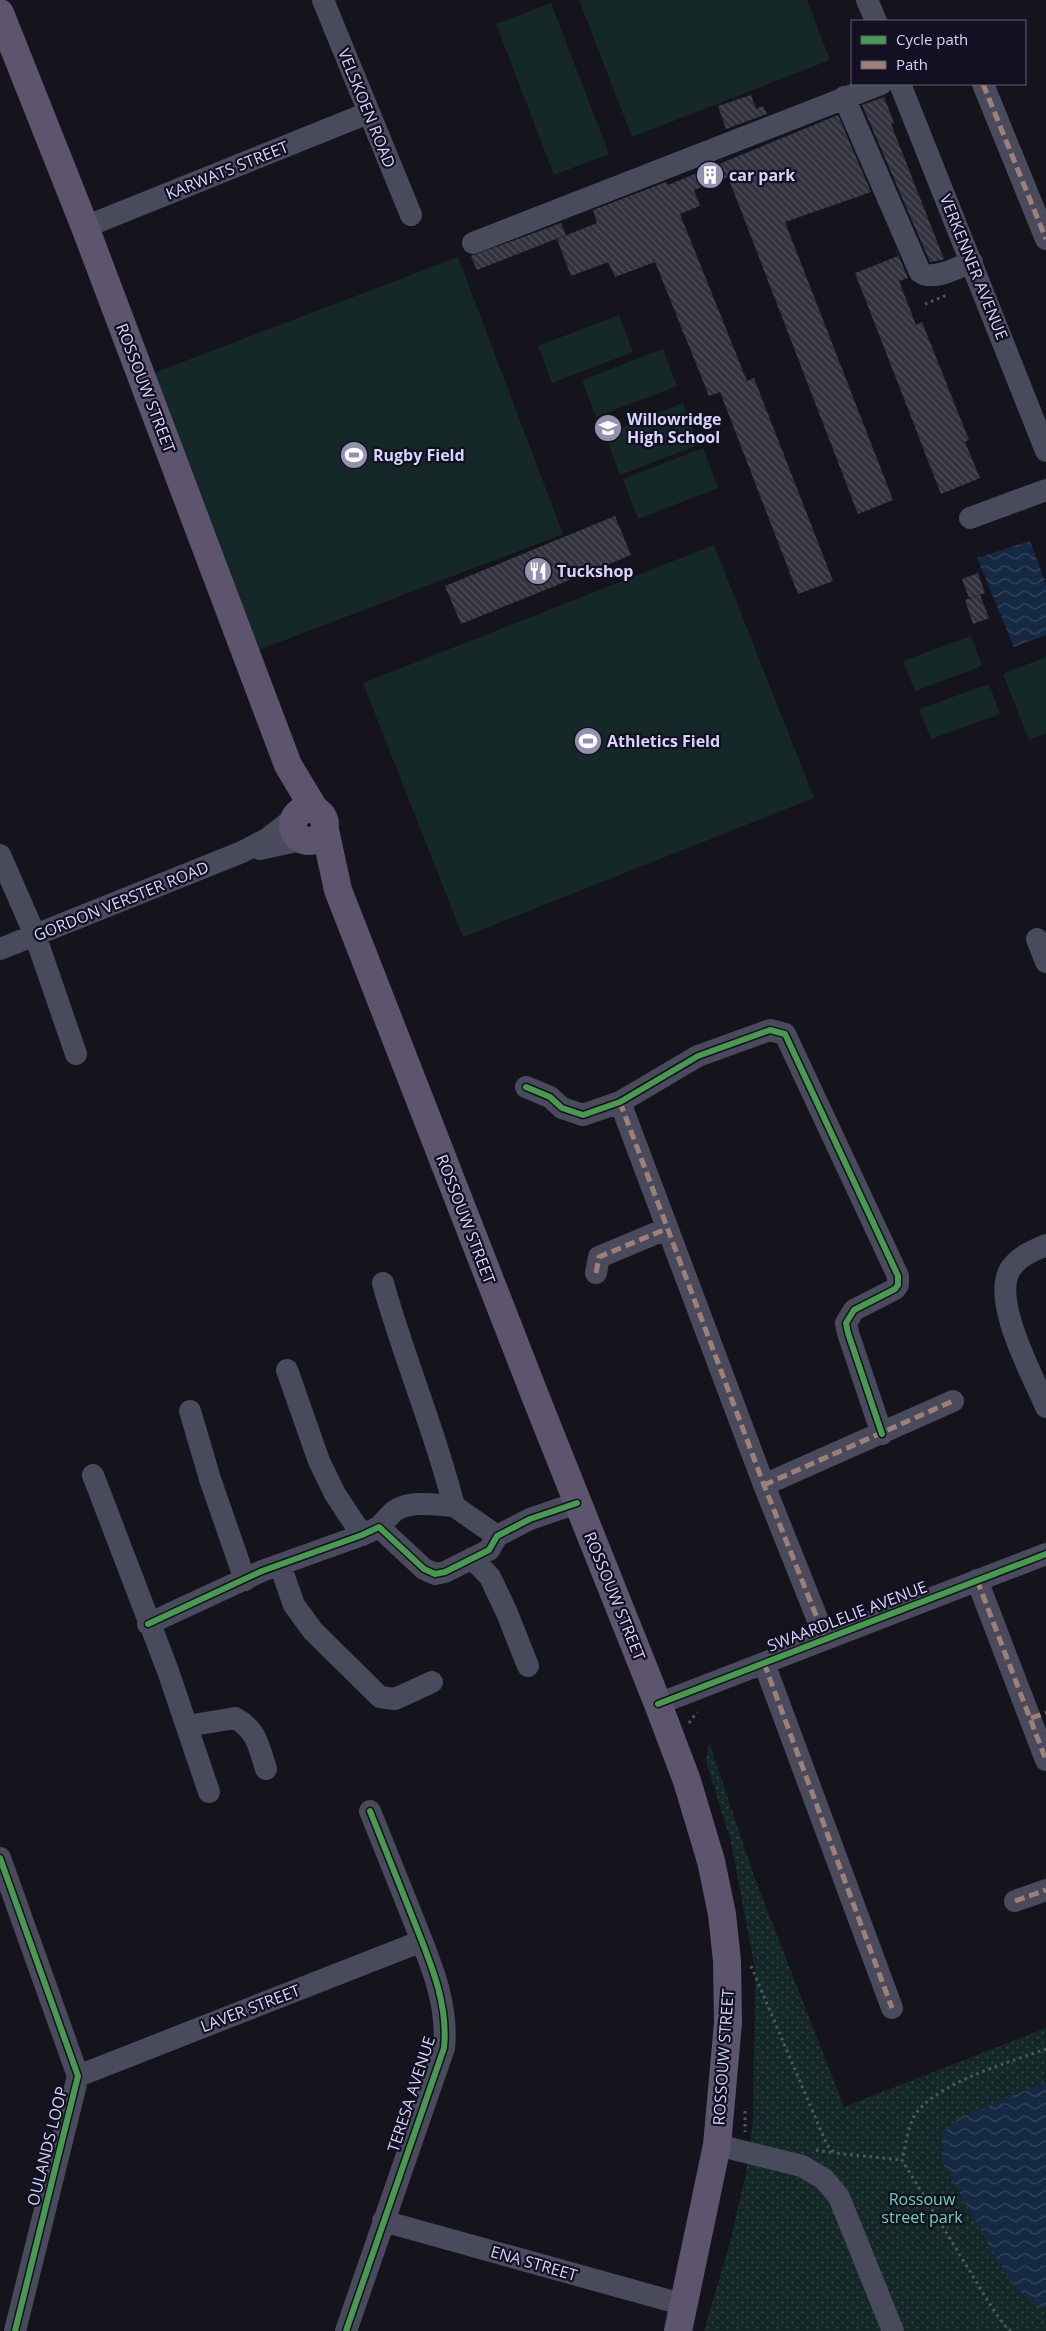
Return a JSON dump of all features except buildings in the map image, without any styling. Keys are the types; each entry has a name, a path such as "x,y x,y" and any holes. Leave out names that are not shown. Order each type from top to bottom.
{"main road":[{"name":"ROSSOUW STREET","path":"0,14 85,227 288,765 306,825 338,890 577,1503 658,1704 698,1815 712,1861 722,1914 727,1961 728,2148 678,2331"}],"street":[{"name":"VELSKOEN ROAD","path":"323,0 411,215"},
{"path":"868,0 876,20"},
{"path":"473,244 878,85"},
{"name":"VERKENNER AVENUE","path":"900,85 1046,451"},
{"path":"983,85 1046,239"},
{"path":"844,97 920,272 924,275 932,275 972,262"},
{"name":"KARWATS STREET","path":"85,227 368,113"},
{"path":"970,518 1046,490"},
{"name":"GORDON VERSTER ROAD","path":"0,948 306,825"},
{"path":"0,855 35,935 76,1054"},
{"path":"1037,939 1046,962"},
{"path":"526,1087 550,1097 562,1108 584,1115 620,1102 698,1056 770,1030 785,1034 898,1276 898,1285 895,1289 854,1310 846,1323 882,1434"},
{"path":"620,1102 666,1229 764,1485 826,1638"},
{"path":"596,1273 599,1257 666,1229"},
{"path":"1046,1245 1025,1254 1011,1269 1006,1283 1006,1298 1012,1325 1046,1407"},
{"path":"383,1283 394,1324 442,1457 454,1506"},
{"path":"287,1370 319,1461 334,1494 371,1531 429,1572 435,1574 445,1572 489,1550 497,1536 530,1519 577,1503"},
{"path":"764,1485 953,1401"},
{"path":"190,1411 210,1479 245,1580"},
{"path":"93,1475 187,1726 209,1792"},
{"path":"148,1624 280,1565 371,1531 395,1511 406,1506 418,1504 454,1506 497,1536"},
{"name":"SWAARDLELIE AVENUE","path":"658,1704 1046,1554"},
{"path":"472,1558 490,1577 528,1666"},
{"path":"280,1565 294,1605 313,1631 380,1697 395,1699 432,1682"},
{"path":"977,1580 1039,1715 1046,1760"},
{"path":"764,1662 892,2008"},
{"path":"187,1726 235,1718 248,1726 254,1735 266,1769"},
{"name":"TERESA AVENUE","path":"346,2331 444,2048 445,2032 442,2000 422,1941 370,1811"},
{"name":"OULANDS LOOP","path":"0,1858 78,2076 15,2331"},
{"path":"1015,1901 1046,1890"},
{"name":"LAVER STREET","path":"78,2076 422,1941"},
{"path":"728,2148 802,2166 824,2179 839,2197 893,2331"},
{"name":"ENA STREET","path":"383,2220 685,2305"}],"path":[{"path":"688,1728 689,1721 700,1709"},
{"path":"749,1962 827,2145 835,2153"},
{"path":"1011,2331 1004,2326 991,2306 902,2160 916,2113 932,2098 980,2073 1046,2049"},
{"path":"728,2148 746,2136 745,2107"},
{"path":"808,2148 835,2153 902,2160"}],"green space":[{"path":"579,0 807,0 830,60 632,137"},
{"path":"551,3 609,154 554,175 496,24"},
{"name":"Rugby Field","path":"458,257 563,534 251,653 146,376"},
{"path":"619,315 633,352 552,383 538,346"},
{"path":"663,349 677,386 596,417 582,380"},
{"path":"683,403 698,445 620,475 605,434"},
{"path":"703,448 718,488 638,519 623,479"},
{"name":"Athletics Field","path":"714,545 814,798 463,937 363,683"},
{"path":"971,636 982,666 915,691 903,661"},
{"path":"1046,657 1046,733 1029,740 1003,674"},
{"path":"989,684 1000,714 931,739 919,709"},
{"name":"Rossouw street park","path":"709,1742 754,1876 844,2107 1046,2028 1046,2331 704,2331 730,2243 746,2172 753,2122 755,1969 731,1842 706,1761"}],"water":[{"path":"1030,541 1046,584 1046,635 1014,647 977,558"},
{"path":"1046,2082 1046,2307 1036,2307 1010,2281 942,2162 942,2132 963,2116"}],"marked path":[{"path":"983,85 1046,239"},
{"path":"620,1102 764,1485 825,1638"},
{"path":"596,1273 599,1257 666,1229"},
{"path":"764,1485 953,1401"},
{"path":"977,1580 1046,1760"},
{"path":"764,1663 892,2008"},
{"path":"1031,1718 1046,1713"},
{"path":"1015,1901 1046,1890"}],"cycle path":[{"path":"526,1087 550,1097 562,1108 583,1115 620,1102 698,1056 770,1030 785,1034 898,1276 898,1285 895,1289 854,1310 846,1323 882,1434"},
{"path":"148,1624 262,1571 362,1535 379,1527 424,1569 435,1574 445,1572 489,1550 497,1536 530,1519 577,1503"},
{"path":"658,1704 1046,1554"},
{"path":"346,2331 444,2048 445,2030 440,1995 435,1978 370,1811"},
{"path":"0,1858 78,2076 15,2331"}],"place":[{"name":"car park","path":"710,175"},
{"name":"Willowridge High School","path":"608,428"},
{"name":"Rugby Field","path":"354,455"},
{"name":"Tuckshop","path":"538,571"},
{"name":"Athletics Field","path":"588,741"}]}
